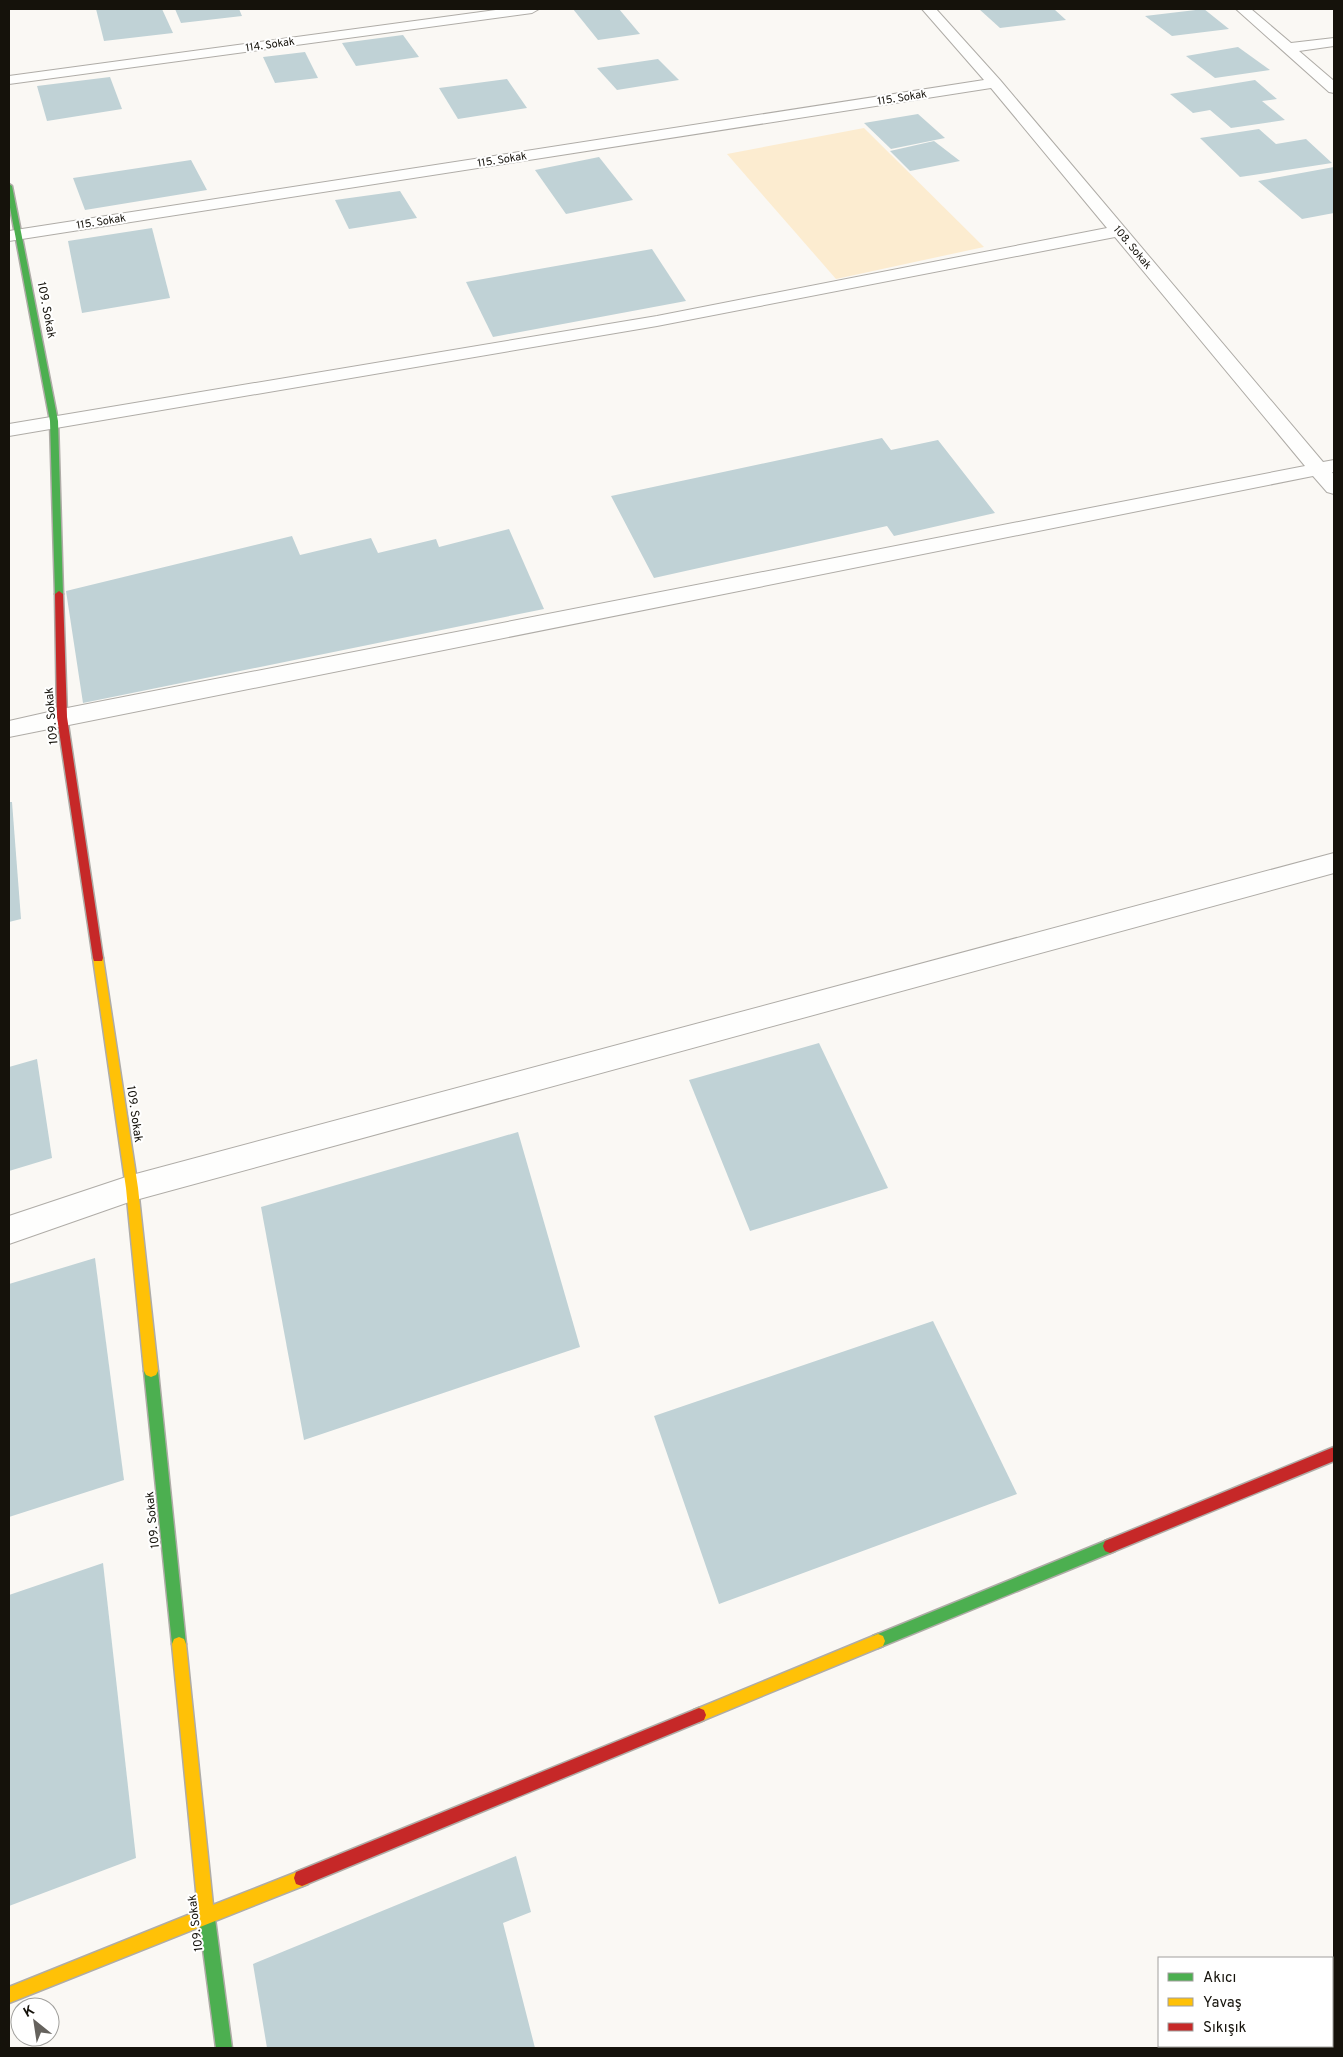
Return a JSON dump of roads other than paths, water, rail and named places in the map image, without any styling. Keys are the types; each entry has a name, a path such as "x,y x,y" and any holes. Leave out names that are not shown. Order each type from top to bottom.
{"street":[{"name":"114. Sokak","path":"9,80 532,9"},
{"name":"108. Sokak","path":"929,9 995,83 1119,231 1326,468 1334,488"},
{"path":"1243,9 1334,89"},
{"path":"1288,48 1334,42"},
{"name":"115. Sokak","path":"14,235 995,83"},
{"name":"109. Sokak","path":"9,186 14,235 54,421 62,717 132,1188 207,1917 224,2048"},
{"path":"9,430 657,321 1119,231"},
{"path":"9,729 1326,468"},
{"path":"9,1230 132,1188 1334,863"},
{"path":"9,1995 207,1917 1334,1454"}]}
